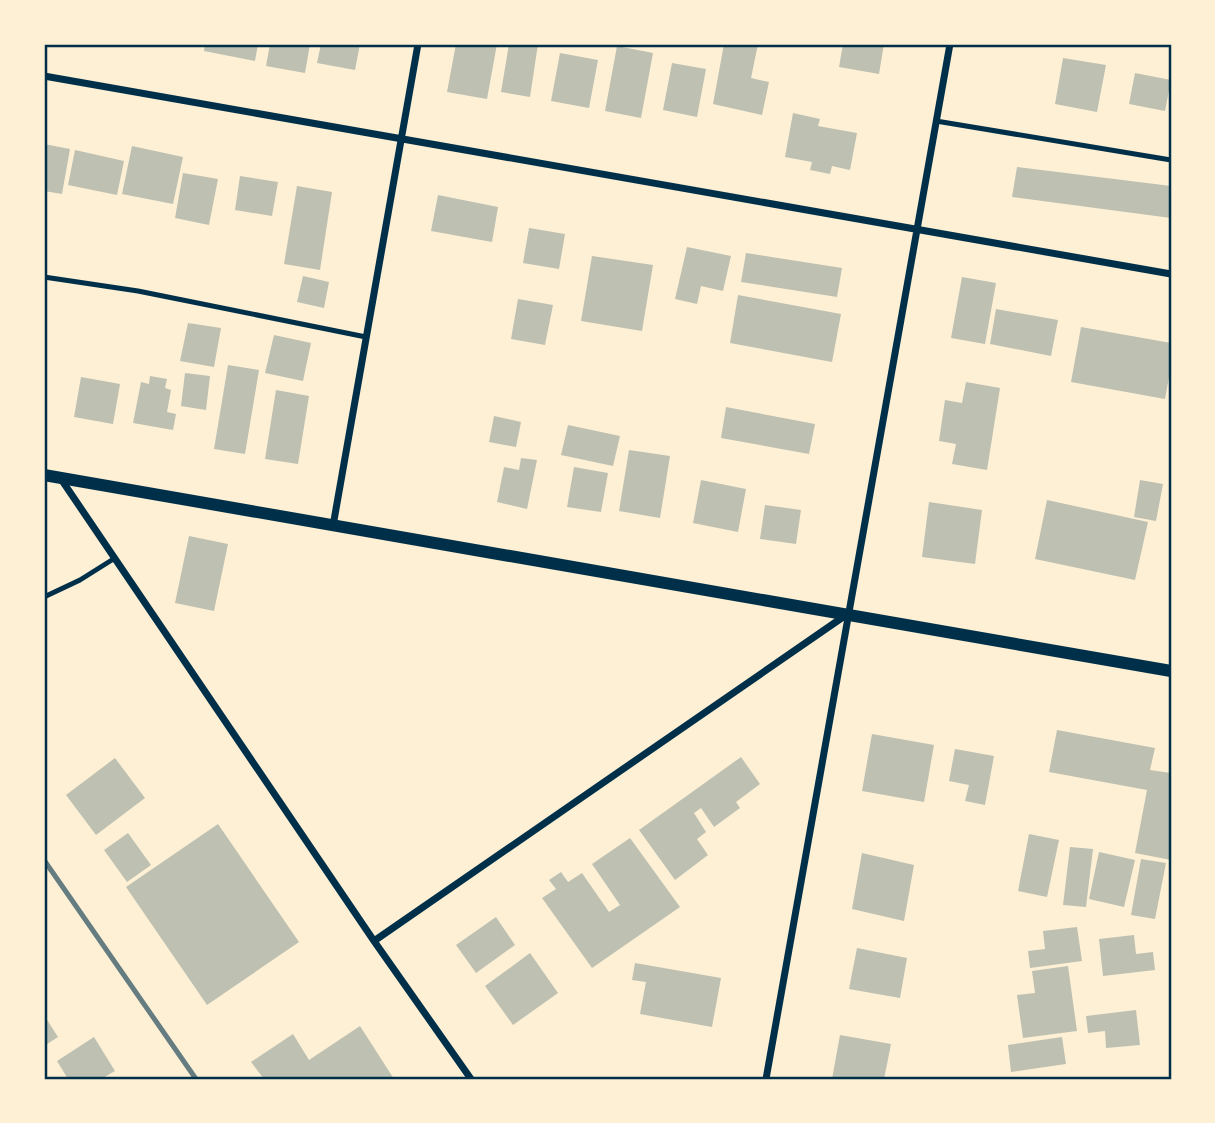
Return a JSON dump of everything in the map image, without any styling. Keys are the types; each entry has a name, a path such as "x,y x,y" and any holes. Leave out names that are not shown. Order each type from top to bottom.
{"street":[{"path":"333,526 418,44"},
{"path":"766,1079 950,44"},
{"path":"44,76 1171,274"},
{"path":"44,475 1171,671"},
{"path":"61,478 374,941 471,1079"},
{"path":"374,941 848,613"}],"lane":[{"path":"936,121 1171,160"},
{"path":"44,276 138,291 366,337"},
{"path":"44,597 80,580 115,558"}],"building":[{"path":"205,44 258,44 255,61 204,51"},
{"path":"270,44 310,44 305,73 266,66"},
{"path":"321,44 360,44 355,70 317,63"},
{"path":"456,44 497,44 487,99 447,92"},
{"path":"509,44 538,44 530,97 501,92"},
{"path":"724,44 758,44 751,78 769,82 762,115 713,104"},
{"path":"843,44 884,44 879,74 839,67"},
{"path":"617,46 653,53 641,118 605,111"},
{"path":"560,53 598,60 589,108 551,101"},
{"path":"1063,58 1106,65 1097,112 1055,104"},
{"path":"672,63 706,69 697,117 663,110"},
{"path":"1135,73 1171,80 1165,111 1129,104"},
{"path":"793,113 820,119 818,126 857,133 850,170 832,166 830,174 810,170 812,162 785,157"},
{"path":"44,144 70,149 62,194 44,191"},
{"path":"132,146 183,157 173,204 122,194"},
{"path":"75,150 124,161 117,195 68,185"},
{"path":"1017,167 1171,186 1171,218 1012,197"},
{"path":"183,173 218,179 209,225 175,218"},
{"path":"240,176 278,182 272,216 235,210"},
{"path":"297,186 332,192 320,270 284,264"},
{"path":"438,195 498,207 492,242 431,231"},
{"path":"529,228 565,234 559,269 523,263"},
{"path":"687,247 731,256 723,291 701,286 697,304 675,299"},
{"path":"746,253 842,268 837,297 741,282"},
{"path":"592,256 653,265 642,331 581,321"},
{"path":"303,276 329,282 324,308 297,302"},
{"path":"962,277 996,283 985,344 951,338"},
{"path":"738,295 841,314 832,362 730,343"},
{"path":"518,299 553,305 545,345 511,339"},
{"path":"996,309 1058,320 1051,356 990,344"},
{"path":"188,323 221,328 214,367 180,361"},
{"path":"1081,327 1171,343 1171,366 1165,399 1071,382"},
{"path":"274,335 311,343 303,381 265,373"},
{"path":"228,365 259,370 245,454 214,449"},
{"path":"185,373 210,376 206,410 181,406"},
{"path":"150,376 167,379 165,388 171,390 167,412 176,414 173,430 133,423 141,382 149,384"},
{"path":"81,377 120,384 113,424 74,417"},
{"path":"966,382 1000,388 987,470 952,464 956,444 939,441 945,400 962,403"},
{"path":"276,390 309,396 298,464 265,459"},
{"path":"726,407 815,424 809,454 721,438"},
{"path":"494,416 521,422 516,447 489,442"},
{"path":"568,425 620,436 613,466 561,455"},
{"path":"629,450 670,456 660,518 619,511"},
{"path":"521,458 537,460 527,509 497,502 504,467 519,470"},
{"path":"574,467 608,473 601,512 567,507"},
{"path":"701,480 746,489 738,532 693,523"},
{"path":"1140,480 1163,484 1156,521 1134,517"},
{"path":"1047,500 1148,522 1135,580 1035,559"},
{"path":"929,502 982,510 975,564 922,557"},
{"path":"765,505 801,510 796,544 760,539"},
{"path":"189,536 228,544 214,611 175,603"},
{"path":"1057,730 1155,748 1150,770 1171,773 1171,860 1135,853 1147,790 1049,772"},
{"path":"872,734 934,745 924,802 862,791"},
{"path":"955,749 994,756 985,805 965,801 969,785 949,781"},
{"path":"741,757 760,784 736,802 740,808 714,827 701,808 694,813 706,832 697,839 708,855 675,880 639,830"},
{"path":"115,758 145,798 96,835 66,795"},
{"path":"218,824 299,942 207,1005 126,887"},
{"path":"128,833 151,865 127,882 104,850"},
{"path":"1029,834 1059,840 1047,897 1018,891"},
{"path":"630,838 680,907 592,968 542,898 556,889 549,880 561,872 568,882 582,873 609,912 620,905 592,864"},
{"path":"1070,847 1093,849 1086,907 1063,905"},
{"path":"1099,852 1135,860 1124,907 1089,899"},
{"path":"862,853 914,865 904,921 852,909"},
{"path":"1141,859 1166,863 1155,919 1131,915"},
{"path":"496,917 515,945 476,973 456,945"},
{"path":"1077,927 1082,961 1030,968 1028,951 1045,949 1043,931"},
{"path":"1134,935 1136,954 1153,952 1155,970 1103,976 1099,939"},
{"path":"857,948 907,958 900,998 849,989"},
{"path":"530,953 558,993 513,1025 485,986"},
{"path":"635,963 721,978 712,1027 640,1014 646,982 632,980"},
{"path":"1068,966 1077,1031 1023,1038 1017,995 1035,993 1032,971"},
{"path":"1136,1010 1140,1045 1106,1048 1105,1031 1088,1033 1086,1016"},
{"path":"44,1015 58,1037 44,1046"},
{"path":"360,1026 394,1079 264,1079 251,1062 293,1034 309,1060"},
{"path":"840,1035 891,1044 884,1079 832,1079"},
{"path":"94,1037 115,1071 101,1079 68,1079 57,1061"},
{"path":"1062,1037 1066,1064 1011,1072 1008,1045"}],"railway":[{"path":"44,860 196,1079"}]}
